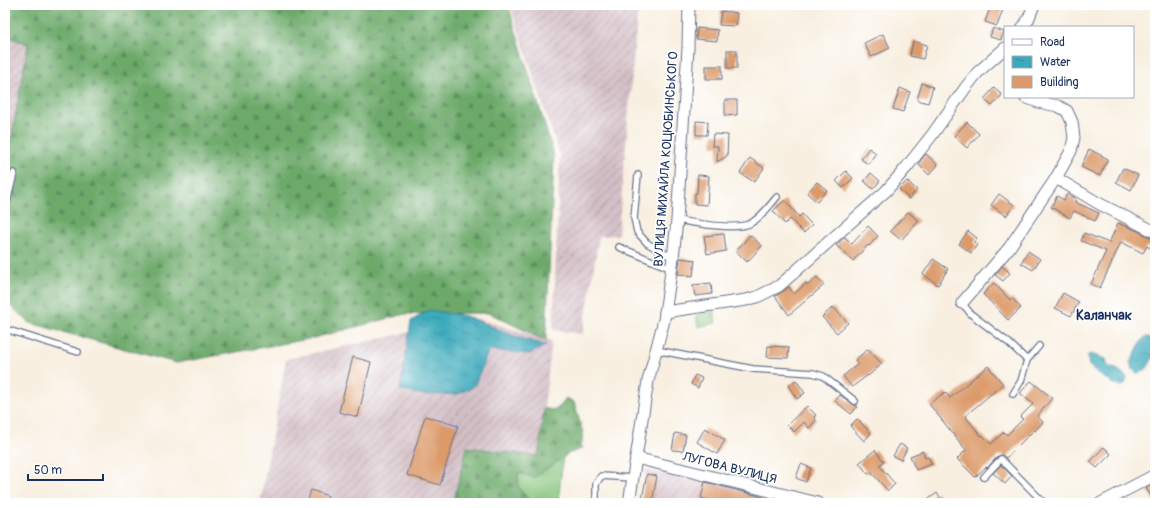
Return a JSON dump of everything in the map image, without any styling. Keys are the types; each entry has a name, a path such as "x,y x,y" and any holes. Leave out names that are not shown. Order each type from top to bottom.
{"street":[{"name":"ВУЛИЦЯ МИХАЙЛА КОЦЮБИНСЬКОГО","path":"629,503 648,381 665,312 672,263 677,220 688,48 689,5"},
{"path":"1024,26 1028,20 1034,5"},
{"path":"665,312 746,300 762,295 779,286 886,192 927,141 978,72 1004,51"},
{"path":"962,303 1009,248 1056,178 1071,151 1074,138 1072,122 1067,111 1058,106 1038,102 1028,98"},
{"path":"1056,178 1098,203 1155,232"},
{"name":"ЛУГОВА ВУЛИЦЯ","path":"636,458 818,503"},
{"path":"1101,503 1155,475"}],"lane":[{"path":"5,210 7,194 14,173"},
{"path":"638,175 634,218 637,232 647,243 672,263"},
{"path":"677,220 727,227 740,227 755,220 777,197"},
{"path":"619,247 672,263"},
{"path":"962,303 971,314 1009,343 1027,360"},
{"path":"5,329 78,352"},
{"path":"1013,394 1021,380 1027,360 1039,346"},
{"path":"656,350 753,369 813,373 823,376 855,401"},
{"path":"984,477 1001,459 1044,503"},
{"path":"596,503 596,484 601,476 633,478"}],"shaded area":[{"path":"510,5 638,5 618,235 599,236 583,334 553,330 560,156"},
{"path":"5,36 28,44 5,174"},
{"path":"475,318 552,341 538,456 467,448 453,503 260,503 286,359"},
{"path":"646,470 705,479 763,493 794,503 641,503"}],"green space":[{"path":"5,5 508,5 554,155 546,341 489,313 405,314 314,338 176,363 30,323 5,301 5,174 28,44 5,36"},
{"path":"714,311 716,323 698,327 696,315"},
{"path":"566,398 574,402 583,433 581,449 568,454 535,477 518,473 518,487 528,499 528,503 453,503 467,447 538,456 544,408 552,410 555,409 562,404"},
{"path":"563,457 558,503 528,503 528,499 518,487 518,473 535,477"}],"water":[{"path":"429,310 466,316 519,338 546,345 530,354 489,350 474,386 458,394 424,395 400,390 411,321"},
{"path":"1145,337 1149,337 1154,342 1153,357 1146,369 1141,373 1137,373 1133,370 1130,362 1140,343"},
{"path":"1091,354 1106,359 1107,365 1116,369 1127,377 1124,385 1118,386 1095,371 1089,365 1088,355"}],"building":[{"path":"991,5 1004,7 997,26 985,22"},
{"path":"721,11 737,13 736,26 719,25"},
{"path":"697,28 718,30 717,41 696,39"},
{"path":"993,28 1004,32 1001,40 990,37"},
{"path":"883,34 890,48 871,57 864,43"},
{"path":"913,41 927,45 923,59 910,56"},
{"path":"727,50 737,50 737,68 727,68"},
{"path":"706,66 722,66 722,79 706,79"},
{"path":"922,83 933,87 928,103 917,100"},
{"path":"900,88 910,92 903,112 893,109"},
{"path":"994,88 1002,95 992,106 984,99"},
{"path":"725,100 737,100 737,115 725,116"},
{"path":"696,121 708,122 707,135 696,135"},
{"path":"967,122 979,134 967,148 954,136"},
{"path":"713,134 728,135 727,156 717,162 718,146 712,146"},
{"path":"869,148 876,153 868,164 861,159"},
{"path":"1089,149 1108,159 1100,176 1081,167"},
{"path":"926,154 938,165 929,175 918,164"},
{"path":"750,158 764,168 754,182 740,173"},
{"path":"1123,168 1138,175 1131,190 1116,182"},
{"path":"846,171 853,178 843,188 836,181"},
{"path":"871,173 880,181 873,189 864,181"},
{"path":"698,175 709,176 707,205 695,204"},
{"path":"907,181 917,190 909,199 899,189"},
{"path":"817,182 827,190 817,202 807,193"},
{"path":"999,194 1014,205 1006,216 991,205"},
{"path":"1067,194 1076,199 1075,202 1099,213 1095,221 1074,211 1070,218 1051,207 1057,196 1064,200"},
{"path":"785,200 799,217 802,214 812,225 804,233 790,219 785,224 773,211"},
{"path":"908,212 919,221 901,240 890,231"},
{"path":"1118,223 1155,240 1155,251 1147,246 1143,253 1121,242 1100,288 1091,284 1106,251 1081,241 1084,233 1109,243"},
{"path":"868,226 878,236 853,261 836,245 845,237 852,244"},
{"path":"968,231 977,238 974,242 977,245 971,253 959,244"},
{"path":"724,234 726,251 707,254 704,236"},
{"path":"750,235 762,246 747,262 736,251"},
{"path":"1028,251 1040,259 1033,270 1021,263"},
{"path":"680,258 695,260 693,276 678,274"},
{"path":"933,259 948,269 938,285 923,274"},
{"path":"1002,266 1010,273 1003,281 995,275"},
{"path":"817,277 824,285 789,315 775,296 789,287 794,294 806,283 808,285"},
{"path":"711,283 712,294 695,296 693,285"},
{"path":"994,283 1010,300 1012,298 1021,308 1008,320 983,294"},
{"path":"1063,293 1079,302 1071,316 1055,308"},
{"path":"833,307 848,323 837,333 822,317"},
{"path":"768,346 789,347 788,358 767,357"},
{"path":"868,349 882,364 852,387 843,376 858,364 855,360"},
{"path":"353,357 371,362 358,417 339,412"},
{"path":"988,366 1003,384 965,416 981,436 982,435 991,444 1004,432 1007,435 1023,419 1020,417 1033,404 1020,393 1031,381 1052,398 1037,416 1043,422 1035,431 1034,430 1006,458 1002,455 998,456 987,468 986,467 975,477 957,459 966,450 929,404 945,392 950,398"},
{"path":"695,375 702,378 698,388 691,384"},
{"path":"796,380 805,393 797,399 788,386"},
{"path":"840,395 857,407 851,414 835,401"},
{"path":"807,406 816,415 814,417 816,420 809,428 804,422 794,432 787,425"},
{"path":"425,416 458,426 440,485 407,475"},
{"path":"857,419 871,433 864,441 850,426"},
{"path":"705,428 725,440 717,454 697,442"},
{"path":"675,433 686,435 683,451 672,450"},
{"path":"900,444 907,448 901,460 893,456"},
{"path":"1104,447 1111,454 1097,468 1090,462"},
{"path":"875,450 884,462 879,465 895,484 888,491 871,472 868,474 859,463"},
{"path":"923,451 925,458 928,457 932,464 916,470 910,456"},
{"path":"801,464 811,468 806,482 796,478"},
{"path":"1001,465 1012,476 1005,484 993,473"},
{"path":"647,474 657,476 652,503 641,503"},
{"path":"705,482 763,497 761,503 721,503 701,498"},
{"path":"1155,483 1155,503 1146,488"},
{"path":"311,490 328,496 326,503 307,503"},
{"path":"937,493 944,503 923,503"}],"district":[{"name":"Каланчак","path":"1104,315"}]}
